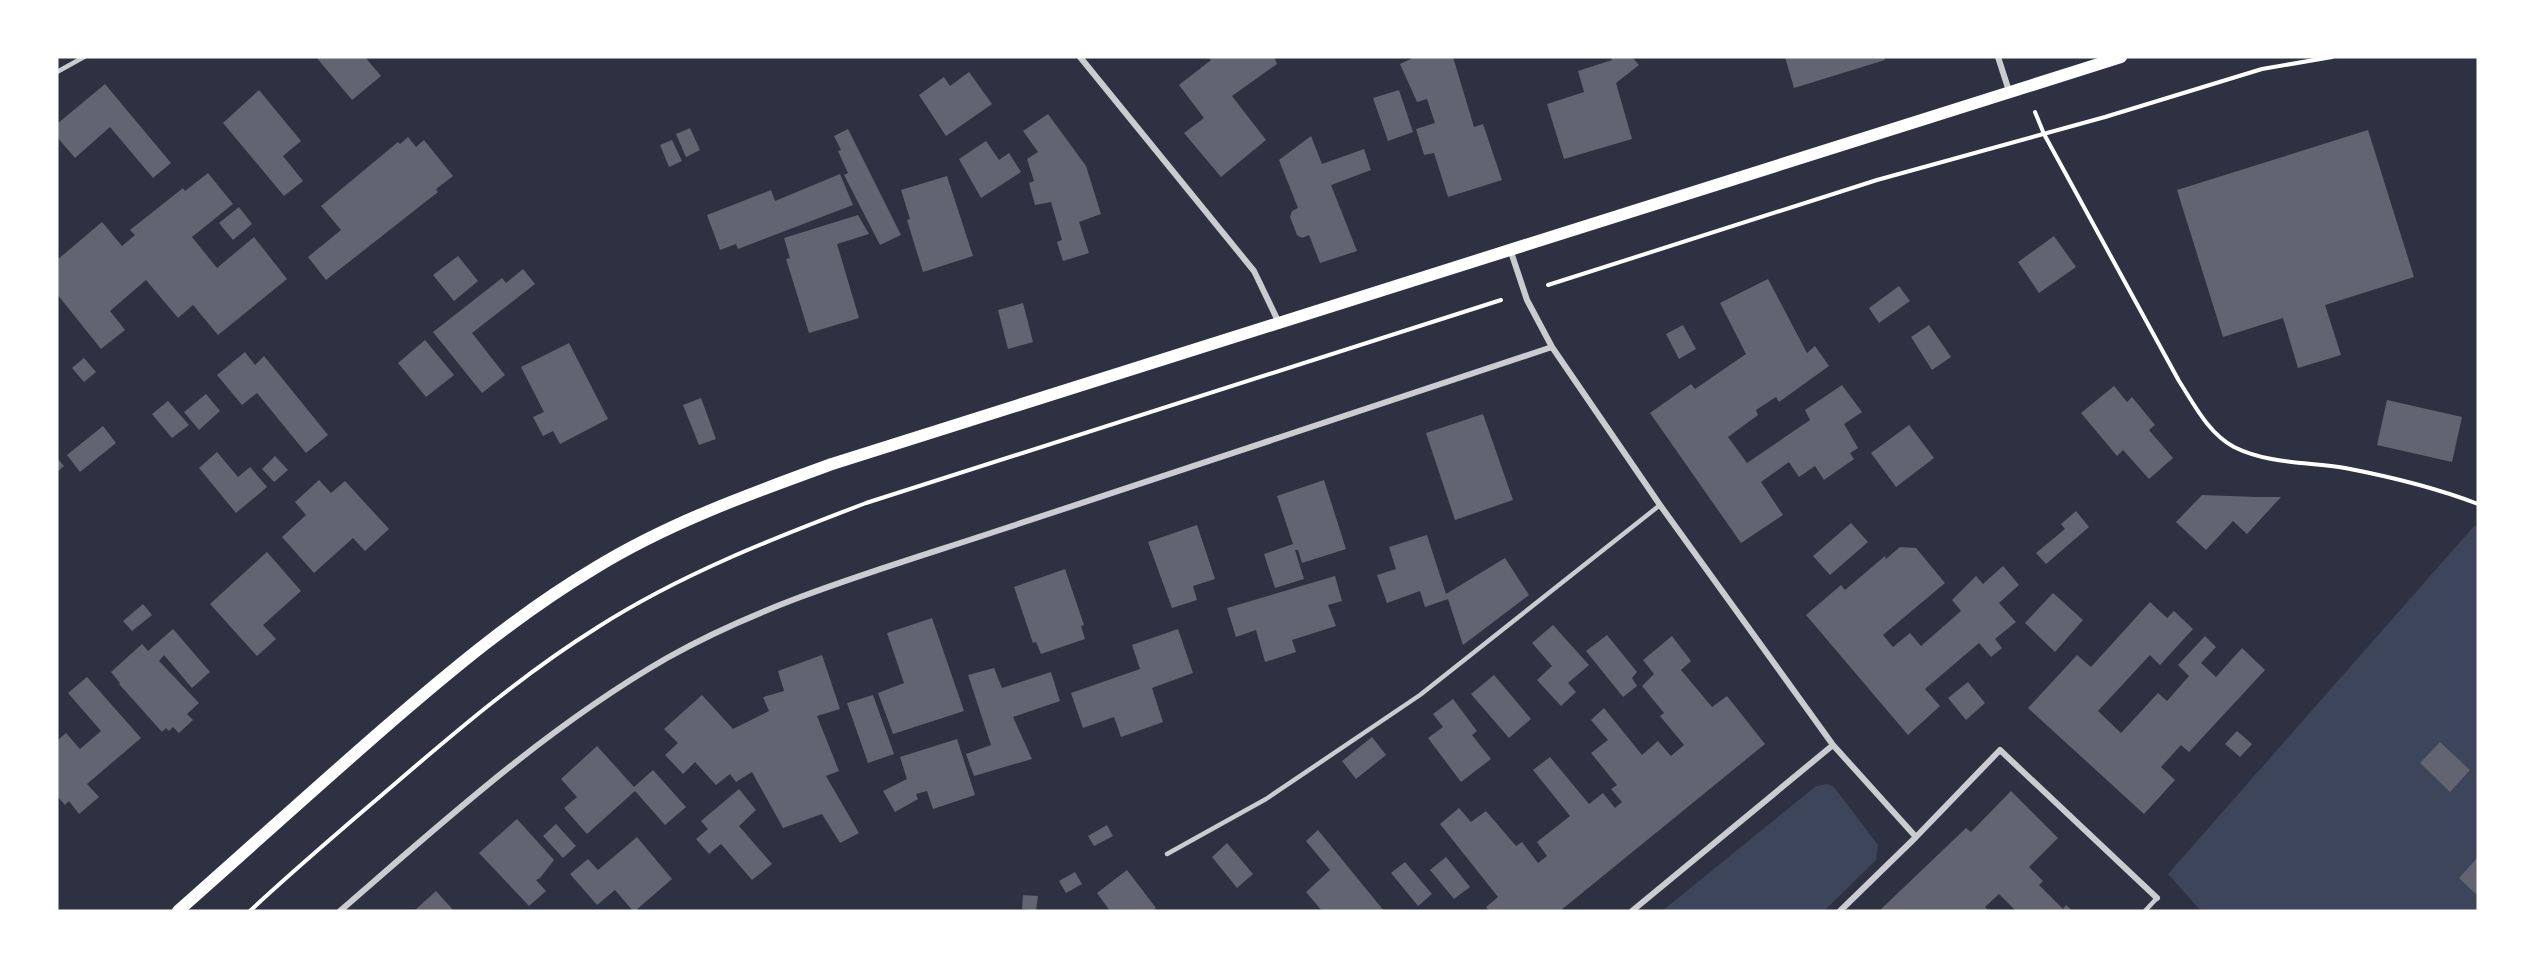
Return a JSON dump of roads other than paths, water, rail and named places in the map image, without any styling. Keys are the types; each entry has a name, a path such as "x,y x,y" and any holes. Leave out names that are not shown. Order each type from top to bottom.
{"main road":[{"path":"178,911 447,673 518,618 596,567 682,523 752,493 832,464 2121,57"}],"street":[{"path":"1080,57 1254,271 1278,322"},
{"path":"1998,57 2009,91"},
{"path":"1510,249 1524,293 1552,347 1660,505 1833,745 1916,837"},
{"path":"340,911 498,775 574,718 666,658 719,631 879,570 1552,347"},
{"path":"1632,911 1833,745"},
{"path":"1840,911 2000,750 2157,897"}],"lane":[{"path":"57,72 84,57"},
{"path":"1167,854 1266,799 1420,695 1660,505"},
{"path":"2145,911 2157,897"}]}
